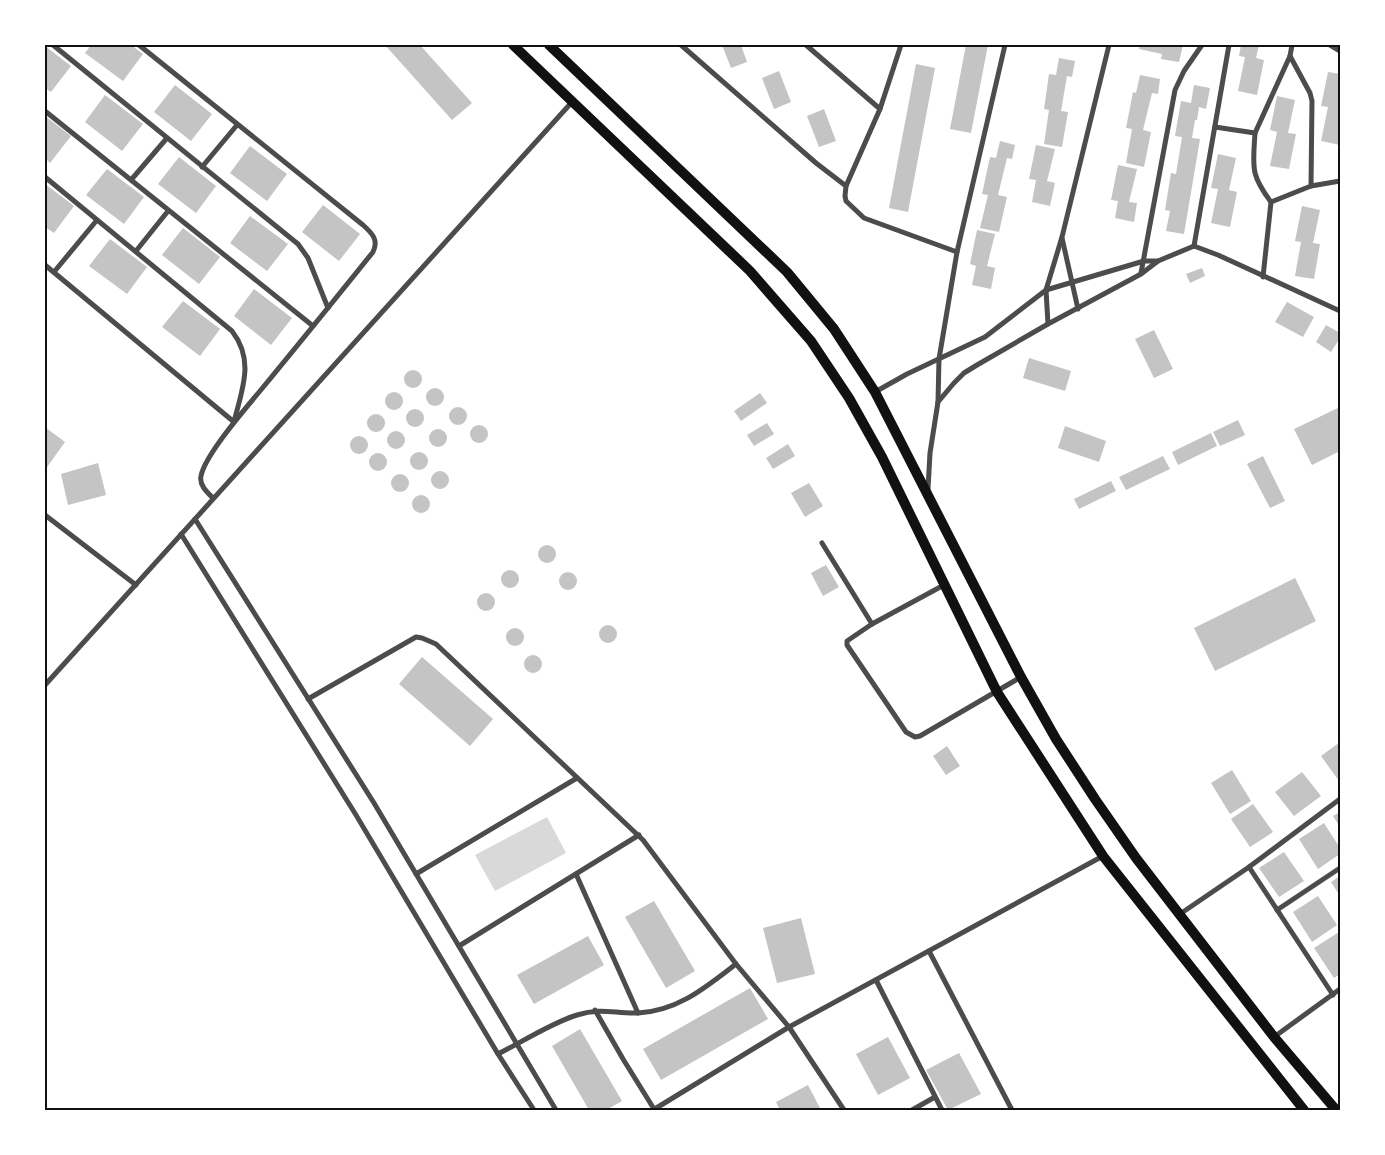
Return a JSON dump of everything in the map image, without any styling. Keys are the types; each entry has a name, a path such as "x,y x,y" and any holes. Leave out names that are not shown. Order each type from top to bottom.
{"main road":[{"path":"513,45 750,271 811,341 849,398 882,457 998,692 1103,856 1304,1110"},
{"path":"549,45 787,272 834,329 876,392 1020,677 1056,739 1136,858 1274,1037 1336,1110"}],"street":[{"path":"53,45 298,244 308,258 328,308"},
{"path":"139,45 373,234 376,244 374,252 234,422 212,455 200,478 201,484 213,498"},
{"path":"681,45 816,163 846,186"},
{"path":"806,45 880,109"},
{"path":"901,45 880,109 846,186 846,201 864,218 957,252"},
{"path":"928,494 930,454 938,402 939,359 957,252 1005,45"},
{"path":"1048,324 1046,290 1062,237 1109,45"},
{"path":"1141,274 1175,90 1186,67 1202,45"},
{"path":"1194,246 1229,45"},
{"path":"1263,277 1271,202 1259,186 1255,176 1253,166 1255,133 1290,56 1292,45"},
{"path":"1330,45 1340,51"},
{"path":"1290,56 1310,93 1312,101 1311,186"},
{"path":"45,685 572,102"},
{"path":"45,111 313,326"},
{"path":"202,167 237,124"},
{"path":"1215,127 1255,133"},
{"path":"132,180 168,138"},
{"path":"45,177 232,331 241,342 245,353 246,372 234,422"},
{"path":"1271,202 1311,186 1340,181"},
{"path":"136,251 168,211"},
{"path":"54,272 97,220"},
{"path":"1062,237 1078,309"},
{"path":"938,402 946,390 964,373 1048,324 1141,274 1158,261 1194,246 1218,255 1340,311"},
{"path":"876,392 907,374 985,337 1046,290 1144,261 1158,261"},
{"path":"45,265 234,422"},
{"path":"45,515 136,585"},
{"path":"195,518 416,874 556,1110"},
{"path":"181,534 356,814 498,1054 534,1110"},
{"path":"822,542 872,624"},
{"path":"944,585 872,624 846,642 910,735 920,736 998,692 1020,677"},
{"path":"308,699 416,637 436,644 639,835 736,964 789,1027 844,1110"},
{"path":"416,874 578,778"},
{"path":"1180,914 1249,867 1340,799"},
{"path":"459,946 639,835"},
{"path":"595,1010 653,1110 789,1027 1103,856"},
{"path":"1249,867 1333,995"},
{"path":"1278,910 1340,868"},
{"path":"576,874 638,1013"},
{"path":"929,951 1012,1110"},
{"path":"498,1054 576,1015 595,1010 638,1013 664,1009 697,994 736,964"},
{"path":"876,980 942,1110"},
{"path":"1274,1037 1340,989"},
{"path":"912,1110 935,1097"}],"shaded area":[{"path":"547,817 566,853 495,891 475,855"}],"building":[{"path":"91,45 131,45 143,54 123,81 85,53"},
{"path":"385,45 420,45 472,103 452,120"},
{"path":"722,45 741,45 747,62 731,68"},
{"path":"966,45 988,45 971,133 950,129"},
{"path":"1140,45 1183,45 1179,62 1161,59 1162,54 1139,49"},
{"path":"1241,45 1259,45 1256,58 1264,60 1257,95 1238,91 1245,57 1239,56"},
{"path":"45,46 71,66 51,92 45,88"},
{"path":"1059,58 1075,61 1072,77 1067,76 1061,111 1068,112 1062,147 1044,144 1049,110 1044,109 1049,74 1056,75"},
{"path":"916,64 935,68 908,212 889,208"},
{"path":"779,71 791,102 774,109 762,78"},
{"path":"1328,72 1340,74 1340,145 1321,141 1328,107 1321,106"},
{"path":"1140,75 1160,79 1158,94 1152,93 1143,130 1151,132 1144,167 1126,163 1132,129 1126,128 1133,92 1136,93"},
{"path":"175,85 212,114 191,141 154,112"},
{"path":"1194,85 1210,88 1206,109 1199,107 1197,120 1195,120 1192,138 1200,139 1184,234 1166,231 1170,211 1165,210 1171,173 1176,174 1182,137 1175,136 1181,101 1191,103"},
{"path":"105,95 143,124 122,151 85,122"},
{"path":"1277,96 1295,100 1288,133 1296,134 1289,169 1270,166 1277,132 1270,130"},
{"path":"824,109 836,141 819,147 807,116"},
{"path":"45,116 71,136 50,163 45,158"},
{"path":"1000,141 1015,145 1012,159 1007,158 998,195 1007,197 999,232 980,228 988,195 982,194 990,157 996,158"},
{"path":"1036,145 1055,149 1047,181 1055,183 1050,206 1032,202 1036,180 1029,179"},
{"path":"250,146 287,174 267,201 230,173"},
{"path":"1218,154 1236,158 1229,190 1237,192 1230,227 1211,223 1218,189 1211,188"},
{"path":"179,157 216,186 196,213 158,184"},
{"path":"1118,165 1137,169 1129,202 1137,203 1134,222 1115,218 1118,201 1111,200"},
{"path":"107,169 144,197 124,224 86,195"},
{"path":"45,184 74,206 54,233 45,227"},
{"path":"323,205 360,234 339,261 302,232"},
{"path":"1302,206 1320,210 1313,243 1320,244 1314,279 1295,276 1301,242 1295,241"},
{"path":"250,216 288,244 267,271 230,243"},
{"path":"183,228 220,257 199,284 162,255"},
{"path":"977,230 995,234 987,266 995,268 991,289 972,285 976,266 970,264"},
{"path":"110,239 147,267 127,294 89,266"},
{"path":"1202,268 1205,276 1190,283 1186,274"},
{"path":"254,289 292,318 271,345 234,316"},
{"path":"183,301 220,329 200,356 162,327"},
{"path":"1287,302 1314,317 1303,337 1275,322"},
{"path":"1326,325 1340,333 1340,338 1331,352 1316,342"},
{"path":"1154,330 1173,369 1154,378 1135,339"},
{"path":"1029,358 1071,371 1065,391 1023,378"},
{"path":"413,370 419,373 422,379 419,385 413,388 407,385 404,379 407,373"},
{"path":"435,388 441,391 444,397 441,403 435,406 429,403 426,397 429,391"},
{"path":"394,392 400,395 403,401 400,407 394,410 388,407 385,401 388,395"},
{"path":"760,393 767,403 741,421 734,411"},
{"path":"458,407 464,410 467,416 464,422 458,425 452,422 449,416 452,410"},
{"path":"1340,407 1340,451 1312,465 1294,429"},
{"path":"415,409 421,412 424,418 421,424 415,427 409,424 406,418 409,412"},
{"path":"376,414 382,417 385,423 382,429 376,432 370,429 367,423 370,417"},
{"path":"1238,420 1245,435 1220,446 1213,432"},
{"path":"767,423 774,434 754,446 747,435"},
{"path":"479,425 485,428 488,434 485,440 479,443 473,440 470,434 473,428"},
{"path":"1065,426 1106,441 1099,462 1058,448"},
{"path":"45,427 65,442 45,470"},
{"path":"438,429 444,432 447,438 444,444 438,447 432,444 429,438 432,432"},
{"path":"396,431 402,434 405,440 402,446 396,449 390,446 387,440 390,434"},
{"path":"1211,433 1217,446 1178,465 1172,452"},
{"path":"359,436 365,439 368,445 365,451 359,454 353,451 350,445 353,439"},
{"path":"788,444 795,456 773,469 766,458"},
{"path":"419,452 425,455 428,461 425,467 419,470 413,467 410,461 413,455"},
{"path":"378,453 384,456 387,462 384,468 378,471 372,468 369,462 372,456"},
{"path":"1163,456 1170,469 1126,490 1119,477"},
{"path":"1263,456 1285,501 1270,508 1247,464"},
{"path":"98,463 106,495 68,505 61,474"},
{"path":"440,471 446,474 449,480 446,486 440,489 434,486 431,480 434,474"},
{"path":"400,474 406,477 409,483 406,489 400,492 394,489 391,483 394,477"},
{"path":"1111,481 1116,491 1079,509 1074,499"},
{"path":"809,483 823,506 805,517 791,493"},
{"path":"421,495 427,498 430,504 427,510 421,513 415,510 412,504 415,498"},
{"path":"547,545 553,548 556,554 553,560 547,563 541,560 538,554 541,548"},
{"path":"826,565 839,587 823,596 811,573"},
{"path":"510,570 516,573 519,579 516,585 510,588 504,585 501,579 504,573"},
{"path":"568,572 574,575 577,581 574,587 568,590 562,587 559,581 562,575"},
{"path":"1295,578 1316,621 1215,671 1194,628"},
{"path":"486,593 492,596 495,602 492,608 486,611 480,608 477,602 480,596"},
{"path":"608,625 614,628 617,634 614,640 608,643 602,640 599,634 602,628"},
{"path":"515,628 521,631 524,637 521,643 515,646 509,643 506,637 509,631"},
{"path":"533,655 539,658 542,664 539,670 533,673 527,670 524,664 527,658"},
{"path":"422,657 493,719 470,746 399,684"},
{"path":"1340,742 1340,780 1339,781 1321,756"},
{"path":"947,746 960,766 946,775 933,756"},
{"path":"1232,770 1251,801 1230,814 1211,783"},
{"path":"1302,772 1321,796 1294,816 1275,792"},
{"path":"1253,804 1273,832 1250,847 1231,819"},
{"path":"1340,812 1340,827 1333,816"},
{"path":"1324,823 1340,848 1340,854 1318,869 1299,839"},
{"path":"1284,852 1304,881 1279,897 1259,868"},
{"path":"1340,876 1340,896 1331,882"},
{"path":"1318,896 1337,925 1312,942 1293,912"},
{"path":"654,901 695,971 666,988 625,917"},
{"path":"801,918 815,974 777,983 763,928"},
{"path":"1339,932 1340,974 1334,978 1314,948"},
{"path":"588,936 604,965 534,1004 517,975"},
{"path":"750,988 768,1019 661,1080 643,1049"},
{"path":"580,1029 622,1101 606,1110 589,1110 552,1046"},
{"path":"888,1037 910,1078 878,1095 856,1054"},
{"path":"959,1053 981,1094 948,1110 926,1070"},
{"path":"808,1085 821,1110 780,1110 776,1102"}]}
